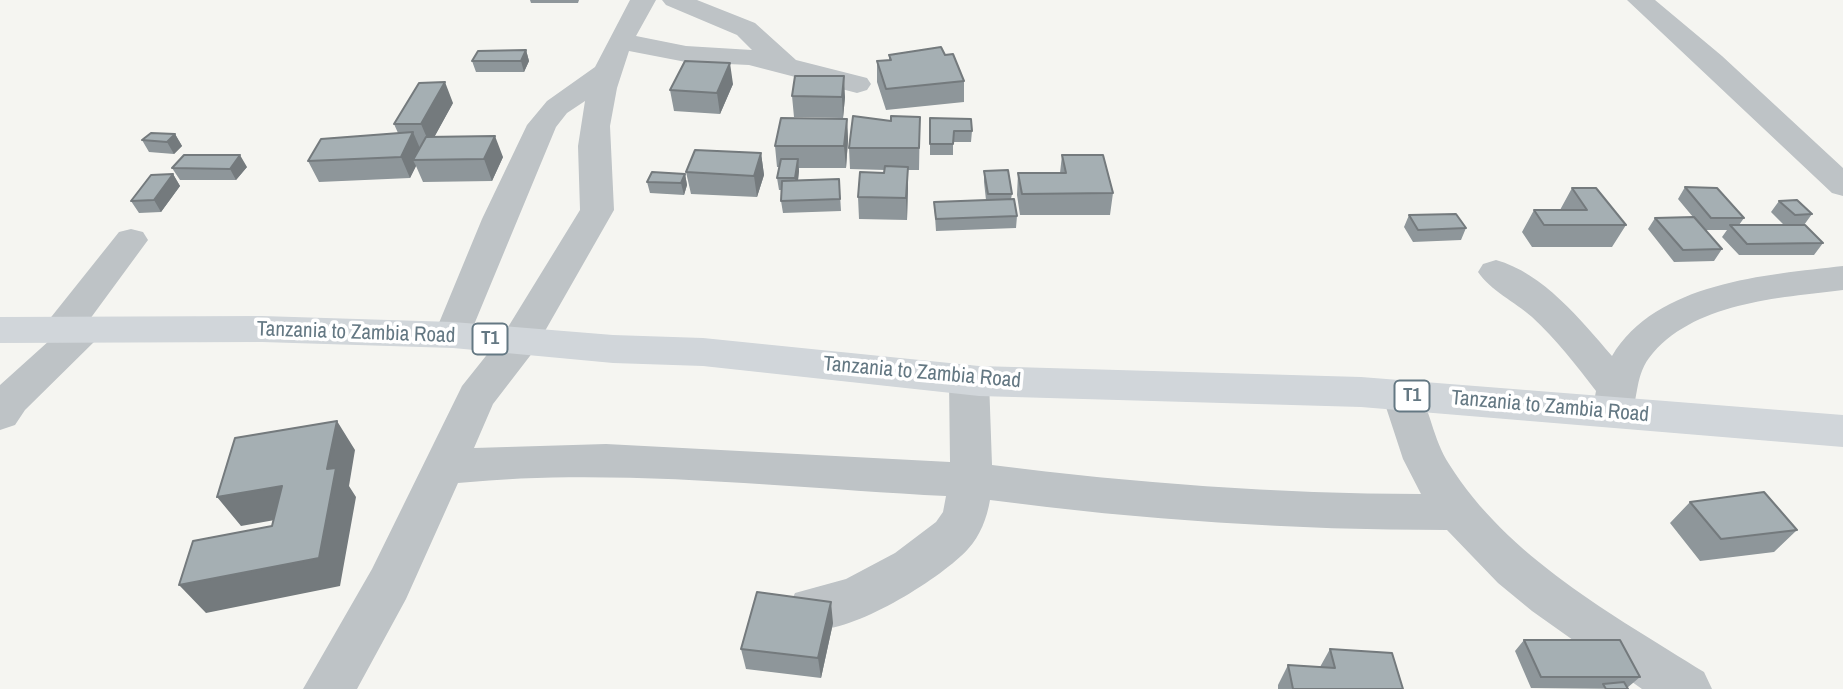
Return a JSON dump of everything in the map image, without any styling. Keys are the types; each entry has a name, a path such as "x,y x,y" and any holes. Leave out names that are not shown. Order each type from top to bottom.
{"highway":[{"name":"Tanzania to Zambia Road","path":"0,330 262,329 453,335 519,342 703,352 969,380 1615,401 1843,430"}],"street":[{"path":"328,689 389,584 476,397 519,342 597,210 599,198 594,140 599,90 643,0"},
{"path":"675,0 746,29 786,66"},
{"path":"1640,0 1712,62 1843,186"},
{"path":"621,41 686,54 749,57 857,84"},
{"path":"453,335 499,219 542,125 557,107 606,72"},
{"path":"0,414 72,330 131,240"},
{"path":"1496,272 1531,295 1560,319 1615,401"},
{"path":"1615,401 1627,361 1639,345 1689,310 1755,290 1843,278"},
{"path":"812,608 852,599 878,588 943,543 960,525 967,505 969,481 969,380"},
{"path":"1402,395 1434,478 1459,512 1525,576 1627,652 1686,689"},
{"path":"441,468 502,462 606,461 969,481 1109,498 1176,503 1344,512 1459,512"}],"building":[{"path":"941,47 945,55 953,54 964,81 886,89 877,61 891,60 889,55"},
{"path":"526,50 521,61 472,61 478,51"},
{"path":"685,61 730,63 717,93 670,90"},
{"path":"795,76 844,76 842,97 792,96"},
{"path":"445,82 421,124 394,124 419,83"},
{"path":"853,116 891,121 891,116 920,117 919,148 849,148"},
{"path":"781,118 847,119 844,146 775,146"},
{"path":"930,118 971,119 972,131 954,131 953,144 930,144"},
{"path":"413,132 401,157 308,161 321,139"},
{"path":"151,133 175,134 167,142 142,140"},
{"path":"495,136 484,159 413,160 426,137"},
{"path":"695,150 761,153 754,176 686,172"},
{"path":"184,155 240,155 230,169 172,168"},
{"path":"1062,155 1103,155 1113,193 1022,194 1018,173 1066,173"},
{"path":"781,159 798,159 795,178 777,178"},
{"path":"885,166 908,167 906,198 858,197 860,172 884,173"},
{"path":"1008,170 1012,194 988,194 984,171"},
{"path":"652,172 685,174 681,183 647,182"},
{"path":"173,174 154,200 131,201 151,175"},
{"path":"839,179 840,199 781,201 782,181"},
{"path":"1685,187 1717,188 1744,218 1711,218"},
{"path":"1572,188 1596,188 1626,225 1544,225 1534,210 1587,210"},
{"path":"1014,199 1017,216 936,219 934,202"},
{"path":"1797,200 1812,214 1795,215 1779,201"},
{"path":"1456,214 1466,228 1418,230 1409,215"},
{"path":"1694,217 1722,249 1683,250 1655,218"},
{"path":"1730,225 1805,225 1823,243 1747,244"},
{"path":"337,421 327,469 336,468 319,558 179,585 193,541 272,526 282,486 217,497 235,438"},
{"path":"1764,492 1797,530 1721,539 1690,502"},
{"path":"757,592 831,602 818,658 741,649"},
{"path":"1524,640 1620,640 1640,677 1541,677"},
{"path":"1330,649 1392,653 1403,689 1293,689 1288,665 1335,668"},
{"path":"1624,682 1628,689 1606,689 1603,684"}]}
